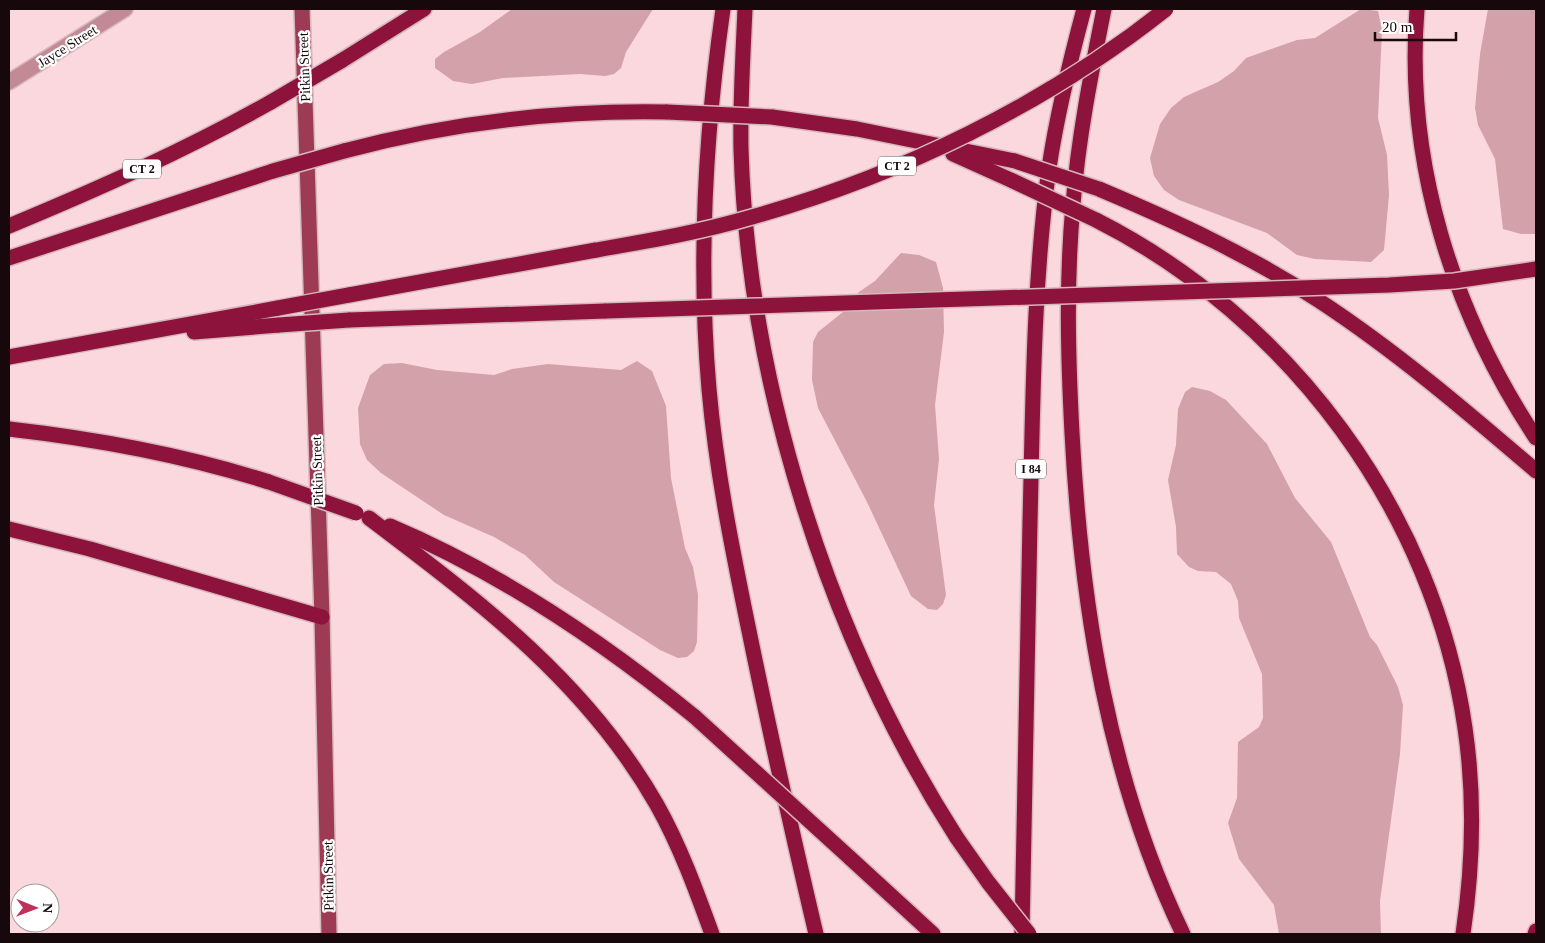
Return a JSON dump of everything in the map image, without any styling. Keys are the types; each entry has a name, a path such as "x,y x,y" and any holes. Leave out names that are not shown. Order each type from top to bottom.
{"highway":[{"name":"CT 2","path":"9,226 124,177 194,144 341,61 424,9"},
{"path":"723,9 711,99 705,186 704,280 709,390 718,460 735,561 779,775 816,934"},
{"path":"745,9 741,147 748,235 756,298 767,363 786,444 819,552 857,651 907,753 957,838 997,895 1029,934"},
{"name":"I 84","path":"1022,934 1031,487 1040,250 1055,132 1084,9"},
{"path":"1104,9 1080,141 1070,240 1070,374 1078,519 1089,614 1114,739 1151,861 1165,897 1183,934"},
{"name":"CT 2","path":"9,358 672,236 751,218 814,198 896,167 945,145 1030,100 1103,54 1166,9"},
{"path":"1417,9 1416,56 1419,122 1424,162 1437,223 1455,280 1479,339 1506,390 1536,438"},
{"path":"9,258 273,171 414,134 500,121 575,114 667,112 772,118 857,129 1015,161 1099,189 1210,239 1311,296 1396,356 1536,470"},
{"path":"932,144 1096,220 1134,240 1170,263 1236,315 1306,384 1340,427 1368,467 1393,509 1432,600 1451,659 1463,713 1471,818 1469,886 1463,934"},
{"path":"102,340 349,320 1389,285 1454,281 1536,269"},
{"path":"9,429 98,441 217,466 362,515 454,556 524,595 616,656 695,716 933,934"},
{"path":"362,515 447,578 515,634 549,665 590,711 630,764 660,813 684,861 712,934"},
{"path":"9,529 90,549 322,617"}],"main road":[{"name":"Pitkin Street","path":"302,9 322,617 329,934"}],"street":[{"name":"Jayce Street","path":"9,82 125,9"}],"shaded area":[{"path":"512,9 653,9 626,52 621,68 614,74 605,76 580,74 503,78 472,84 453,81 435,68 435,59 444,52 480,32"},
{"path":"1361,9 1378,11 1382,30 1378,118 1387,155 1389,195 1384,250 1371,262 1315,259 1297,255 1267,233 1179,200 1164,190 1154,176 1150,158 1160,124 1171,108 1184,97 1218,82 1234,71 1246,58 1297,40 1315,38"},
{"path":"1488,9 1536,9 1536,234 1521,234 1503,229 1495,159 1478,125 1475,108 1480,54"},
{"path":"901,253 919,255 936,262 943,288 944,332 935,405 939,459 934,505 946,595 943,604 937,610 928,609 911,596 867,502 818,408 812,380 813,342 818,332 848,308 859,292 875,281"},
{"path":"637,361 652,371 666,406 671,478 685,548 693,567 698,595 697,642 694,651 687,657 678,658 660,650 554,582 525,555 494,537 444,515 381,473 367,460 360,444 358,408 370,375 384,364 402,363 437,370 494,375 512,369 548,364 621,370"},
{"path":"1192,387 1210,391 1226,400 1267,444 1295,498 1331,542 1370,637 1377,645 1398,687 1403,705 1400,754 1380,901 1381,934 1279,934 1274,905 1239,859 1228,823 1237,798 1238,742 1259,727 1263,718 1262,674 1239,618 1238,601 1231,584 1216,572 1198,571 1189,567 1177,554 1176,527 1168,480 1176,445 1178,409 1185,392"}]}
